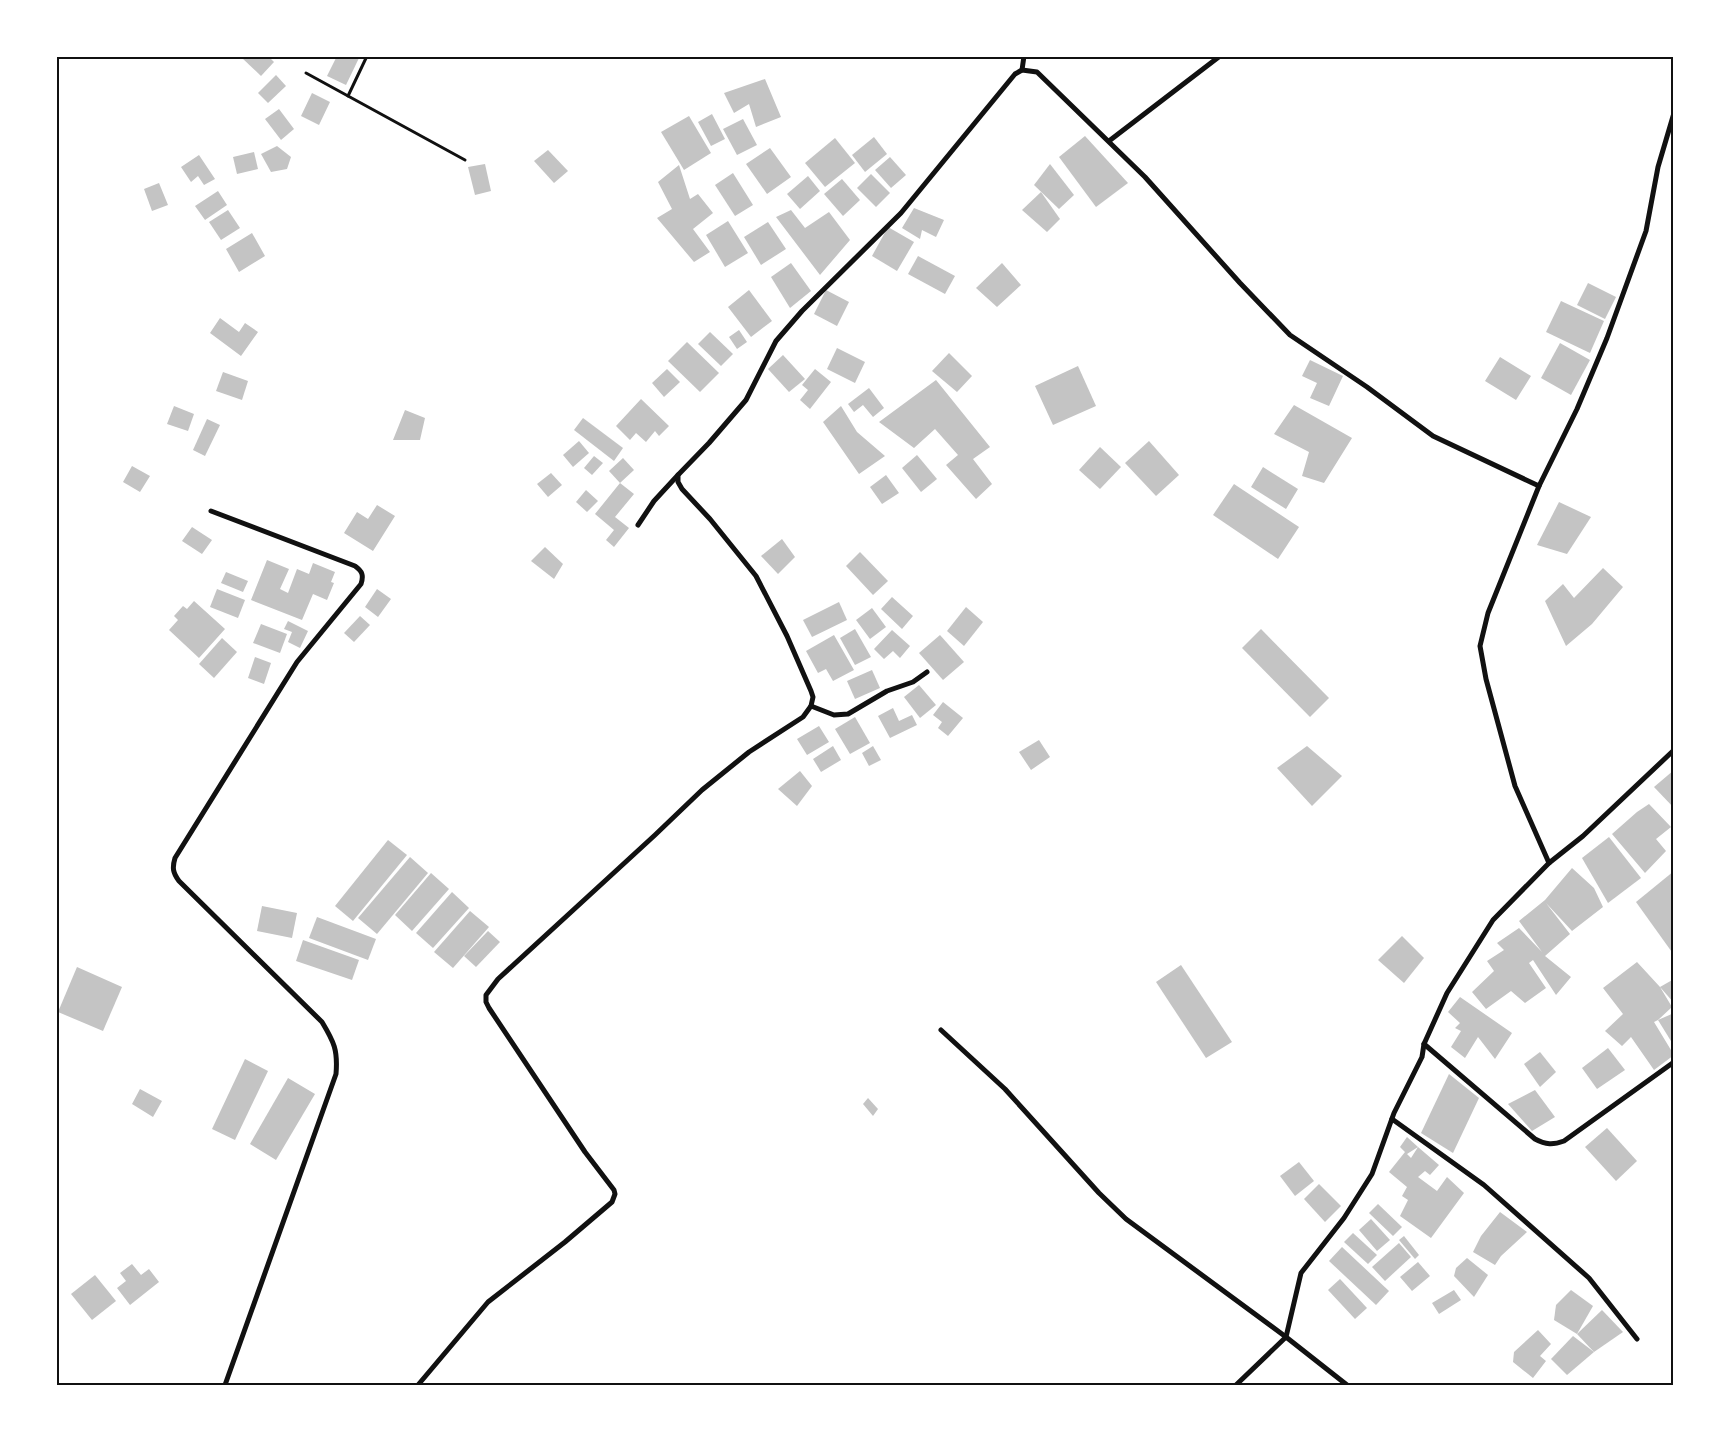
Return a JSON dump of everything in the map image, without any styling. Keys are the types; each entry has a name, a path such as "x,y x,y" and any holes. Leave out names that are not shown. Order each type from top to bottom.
{"street":[{"path":"1022,70 1024,56"},
{"path":"1109,141 1220,56"},
{"path":"638,525 654,501 746,400 776,341 802,311 901,213 1015,74 1022,70 1038,72 1146,176 1240,283 1290,334 1367,387 1433,436 1539,486"},
{"path":"1549,863 1514,786 1486,679 1480,646 1488,613 1539,486 1578,410 1614,320 1646,231 1658,168 1674,113"},
{"path":"418,1385 488,1302 565,1242 612,1202 615,1194 489,1008 486,1002 488,991 498,979 702,790 749,752 803,717 811,706 812,690 756,576 710,519 682,489 678,482 678,475"},
{"path":"212,510 355,566 361,570 363,577 361,584 297,662 175,858 172,868 174,875 179,881 322,1022 331,1038 337,1056 336,1074 225,1385"},
{"path":"811,706 834,715 848,714 887,691 913,682 927,672"},
{"path":"1236,1385 1286,1337 1301,1273 1344,1218 1372,1174 1392,1119 1422,1057 1424,1044 1447,992 1493,920 1549,863 1583,836 1674,750"},
{"path":"941,1030 1001,1085 1126,1220 1286,1337 1347,1385"},
{"path":"1424,1044 1535,1139 1545,1144 1554,1144 1564,1140 1674,1062"},
{"path":"1392,1119 1484,1185 1589,1278 1637,1339"}],"path":[{"path":"348,96 367,56"},
{"path":"306,73 465,160"}],"building":[{"path":"243,56 268,56 274,62 261,76 242,58"},
{"path":"337,56 359,58 346,85 327,76"},
{"path":"276,75 286,86 268,103 258,93"},
{"path":"765,79 781,117 756,127 749,104 734,113 724,93"},
{"path":"312,93 330,102 319,125 301,116"},
{"path":"279,109 294,129 281,140 265,119"},
{"path":"712,114 725,139 711,146 698,122"},
{"path":"689,116 711,153 684,170 661,132"},
{"path":"743,119 757,145 737,155 723,129"},
{"path":"1085,136 1128,183 1096,207 1059,157"},
{"path":"874,137 887,154 865,172 852,155"},
{"path":"835,138 855,163 825,187 805,163"},
{"path":"277,146 291,157 287,169 271,172 261,154"},
{"path":"770,148 791,177 767,194 746,164"},
{"path":"548,150 568,171 554,183 534,161"},
{"path":"254,152 258,169 237,174 233,157"},
{"path":"199,155 215,179 204,185 198,176 191,182 181,167"},
{"path":"890,157 906,175 891,188 875,170"},
{"path":"485,164 491,191 475,195 468,167"},
{"path":"1050,164 1074,195 1059,209 1034,185"},
{"path":"679,165 690,199 698,194 713,213 693,229 710,252 694,262 657,218 672,209 658,182"},
{"path":"733,173 753,205 735,216 715,185"},
{"path":"871,174 890,193 876,207 857,188"},
{"path":"808,176 820,191 800,209 787,194"},
{"path":"842,179 860,200 843,216 824,194"},
{"path":"159,183 168,205 152,211 144,189"},
{"path":"218,191 227,205 205,220 195,206"},
{"path":"1041,192 1060,219 1047,232 1022,210"},
{"path":"914,208 944,220 936,237 922,230 920,239 902,228"},
{"path":"228,210 240,228 221,240 209,222"},
{"path":"791,210 805,228 829,212 850,240 820,275 776,217"},
{"path":"728,221 748,253 725,267 706,235"},
{"path":"768,222 786,249 761,265 744,237"},
{"path":"888,227 914,242 897,271 872,256"},
{"path":"252,233 265,256 239,272 226,249"},
{"path":"918,256 955,276 945,294 908,274"},
{"path":"791,263 811,291 790,308 771,277"},
{"path":"1002,263 1021,285 997,307 976,288"},
{"path":"1588,283 1616,297 1605,319 1577,305"},
{"path":"749,290 772,321 751,337 728,307"},
{"path":"826,290 849,302 837,326 814,314"},
{"path":"1561,301 1604,321 1590,353 1546,332"},
{"path":"220,318 239,332 245,323 258,332 241,356 210,333"},
{"path":"739,330 747,342 737,349 729,337"},
{"path":"710,332 733,354 721,366 698,344"},
{"path":"687,342 719,373 700,392 668,361"},
{"path":"1560,343 1590,360 1571,395 1541,378"},
{"path":"837,348 865,362 855,383 827,369"},
{"path":"949,353 972,376 957,392 932,371"},
{"path":"783,355 805,379 789,392 768,369"},
{"path":"1500,357 1531,376 1516,400 1485,381"},
{"path":"1310,360 1343,376 1329,406 1310,398 1317,383 1302,376"},
{"path":"1078,366 1096,406 1053,425 1035,386"},
{"path":"667,369 680,382 664,397 652,383"},
{"path":"815,369 831,382 810,409 800,400 808,390 802,385"},
{"path":"223,372 248,381 242,400 216,391"},
{"path":"936,380 990,447 973,459 992,484 976,499 946,465 958,455 935,429 914,448 879,422"},
{"path":"869,388 884,408 873,417 863,405 854,412 848,404"},
{"path":"641,399 669,426 659,436 655,431 646,442 636,433 630,440 616,426"},
{"path":"1294,405 1352,438 1324,483 1302,476 1309,452 1274,434"},
{"path":"174,406 194,414 188,431 167,424"},
{"path":"841,406 857,432 885,456 859,474 823,422"},
{"path":"405,410 425,418 420,440 393,440"},
{"path":"583,418 623,448 614,461 574,430"},
{"path":"207,419 220,425 205,456 193,450"},
{"path":"579,441 589,453 573,467 563,455"},
{"path":"1149,441 1179,475 1156,496 1125,463"},
{"path":"1100,447 1121,467 1100,489 1079,470"},
{"path":"917,455 937,479 921,492 902,468"},
{"path":"594,456 603,463 592,475 584,468"},
{"path":"623,458 634,470 620,483 609,471"},
{"path":"132,466 150,476 140,492 123,482"},
{"path":"1263,467 1298,489 1286,509 1251,487"},
{"path":"551,473 562,485 548,497 537,484"},
{"path":"886,475 899,493 882,504 870,487"},
{"path":"620,483 634,494 615,517 629,528 614,547 606,540 614,530 595,514"},
{"path":"1234,484 1299,527 1278,559 1213,515"},
{"path":"586,490 598,501 587,512 576,502"},
{"path":"1559,502 1591,517 1567,554 1537,545"},
{"path":"377,505 395,516 373,551 344,533 357,512 368,519"},
{"path":"192,527 212,540 202,554 182,541"},
{"path":"782,539 795,557 778,574 761,556"},
{"path":"545,547 563,564 554,579 531,561"},
{"path":"860,552 888,581 873,595 846,566"},
{"path":"267,560 289,569 280,589 288,593 297,569 309,574 313,563 335,572 331,582 334,583 327,600 313,594 302,620 251,600"},
{"path":"1603,568 1623,587 1592,624 1566,646 1545,601 1563,584 1574,598"},
{"path":"226,572 248,581 243,592 221,583"},
{"path":"217,589 245,600 238,618 210,607"},
{"path":"377,589 391,599 378,617 365,607"},
{"path":"892,597 913,616 902,629 881,609"},
{"path":"194,601 225,629 199,658 169,630 178,620 174,616 183,606 187,609"},
{"path":"839,602 847,620 812,637 803,620"},
{"path":"966,607 983,622 964,646 947,631"},
{"path":"872,608 886,627 870,639 856,620"},
{"path":"360,616 370,625 354,642 344,633"},
{"path":"288,621 308,631 300,648 288,642 292,632 284,629"},
{"path":"261,624 287,634 280,653 253,643"},
{"path":"855,629 871,657 855,665 840,638"},
{"path":"1261,629 1329,698 1310,717 1242,648"},
{"path":"892,630 910,646 900,658 893,651 884,659 874,649"},
{"path":"834,635 854,670 833,681 826,669 818,673 806,651"},
{"path":"940,635 964,662 943,680 919,653"},
{"path":"222,638 237,652 214,678 199,664"},
{"path":"255,657 271,663 264,684 248,678"},
{"path":"872,670 880,688 855,699 847,681"},
{"path":"919,685 936,705 920,718 904,697"},
{"path":"943,702 963,718 948,736 938,728 942,722 933,715"},
{"path":"893,708 899,721 912,715 917,725 890,738 878,716"},
{"path":"855,717 870,743 850,754 835,729"},
{"path":"819,726 829,742 807,755 797,739"},
{"path":"1039,740 1050,757 1031,770 1019,752"},
{"path":"833,746 841,760 821,772 813,759"},
{"path":"873,746 881,760 869,766 862,753"},
{"path":"1307,746 1342,776 1312,806 1277,768"},
{"path":"1674,770 1674,808 1654,787"},
{"path":"800,771 812,786 797,806 778,789"},
{"path":"1649,804 1671,827 1656,839 1666,851 1645,873 1612,834"},
{"path":"1609,837 1641,878 1608,903 1582,858"},
{"path":"388,840 407,855 353,921 335,906"},
{"path":"410,857 428,873 377,934 358,918"},
{"path":"1572,868 1594,888 1603,907 1572,931 1546,903 1570,934 1545,956 1571,977 1556,995 1533,960 1529,963 1546,988 1525,1003 1511,991 1486,1009 1472,992 1494,971 1487,961 1504,950 1497,943 1519,928 1542,952 1519,921 1545,900"},
{"path":"1674,871 1674,955 1636,902"},
{"path":"431,873 449,889 412,931 395,915"},
{"path":"452,892 469,908 433,948 416,933"},
{"path":"262,906 297,913 292,938 257,931"},
{"path":"470,911 489,927 453,968 434,952"},
{"path":"317,917 376,939 368,960 309,938"},
{"path":"488,931 500,942 476,967 464,956"},
{"path":"1402,936 1424,958 1404,983 1378,960"},
{"path":"303,940 359,960 352,980 296,961"},
{"path":"1637,962 1660,987 1672,1007 1654,1022 1674,1055 1654,1070 1631,1037 1622,1046 1605,1031 1623,1014 1603,988"},
{"path":"1181,965 1232,1042 1206,1058 1156,982"},
{"path":"77,967 122,987 103,1031 58,1012"},
{"path":"1674,979 1674,1003 1660,987"},
{"path":"1460,997 1512,1033 1495,1059 1478,1037 1465,1058 1451,1047 1461,1031 1455,1028 1460,1023 1448,1012"},
{"path":"1674,1013 1674,1046 1658,1020"},
{"path":"1608,1048 1625,1070 1597,1089 1582,1068"},
{"path":"1540,1052 1556,1072 1540,1087 1524,1064"},
{"path":"245,1059 268,1071 235,1140 212,1129"},
{"path":"1449,1074 1479,1098 1453,1153 1421,1133"},
{"path":"288,1078 315,1094 276,1160 250,1144"},
{"path":"140,1089 162,1101 153,1117 132,1104"},
{"path":"1535,1090 1555,1117 1532,1131 1508,1104"},
{"path":"868,1098 878,1109 873,1116 863,1104"},
{"path":"1607,1128 1637,1161 1616,1181 1585,1147"},
{"path":"1407,1137 1439,1165 1430,1175 1425,1171 1418,1177 1437,1191 1447,1177 1464,1193 1431,1238 1400,1216 1408,1200 1402,1196 1407,1187 1389,1172 1405,1152 1400,1147","holes":["1418,1147 1411,1158 1407,1154"]},
{"path":"1299,1162 1314,1181 1295,1196 1280,1176"},
{"path":"1319,1184 1341,1206 1325,1222 1304,1199"},
{"path":"1378,1204 1402,1227 1393,1236 1369,1213"},
{"path":"1500,1212 1527,1232 1501,1256 1495,1265 1473,1252 1481,1236"},
{"path":"1371,1219 1390,1240 1377,1251 1359,1230"},
{"path":"1353,1233 1377,1255 1368,1264 1344,1242"},
{"path":"1404,1236 1419,1255 1415,1259 1399,1240"},
{"path":"1399,1243 1411,1257 1385,1281 1372,1267"},
{"path":"1342,1247 1389,1291 1376,1305 1329,1261"},
{"path":"1467,1258 1488,1275 1474,1297 1454,1276 1456,1268"},
{"path":"1418,1262 1430,1276 1412,1291 1400,1277"},
{"path":"132,1264 141,1275 149,1269 159,1282 130,1305 117,1288 126,1281 120,1273"},
{"path":"95,1275 116,1301 92,1320 71,1294"},
{"path":"1340,1279 1367,1308 1355,1319 1328,1290"},
{"path":"1454,1290 1461,1300 1439,1314 1432,1303"},
{"path":"1571,1290 1593,1306 1577,1334 1554,1320 1556,1305"},
{"path":"1602,1310 1623,1332 1594,1352 1577,1334"},
{"path":"1538,1330 1551,1344 1540,1356 1546,1361 1533,1378 1513,1362 1514,1352"},
{"path":"1573,1336 1594,1352 1567,1375 1551,1359"}]}
